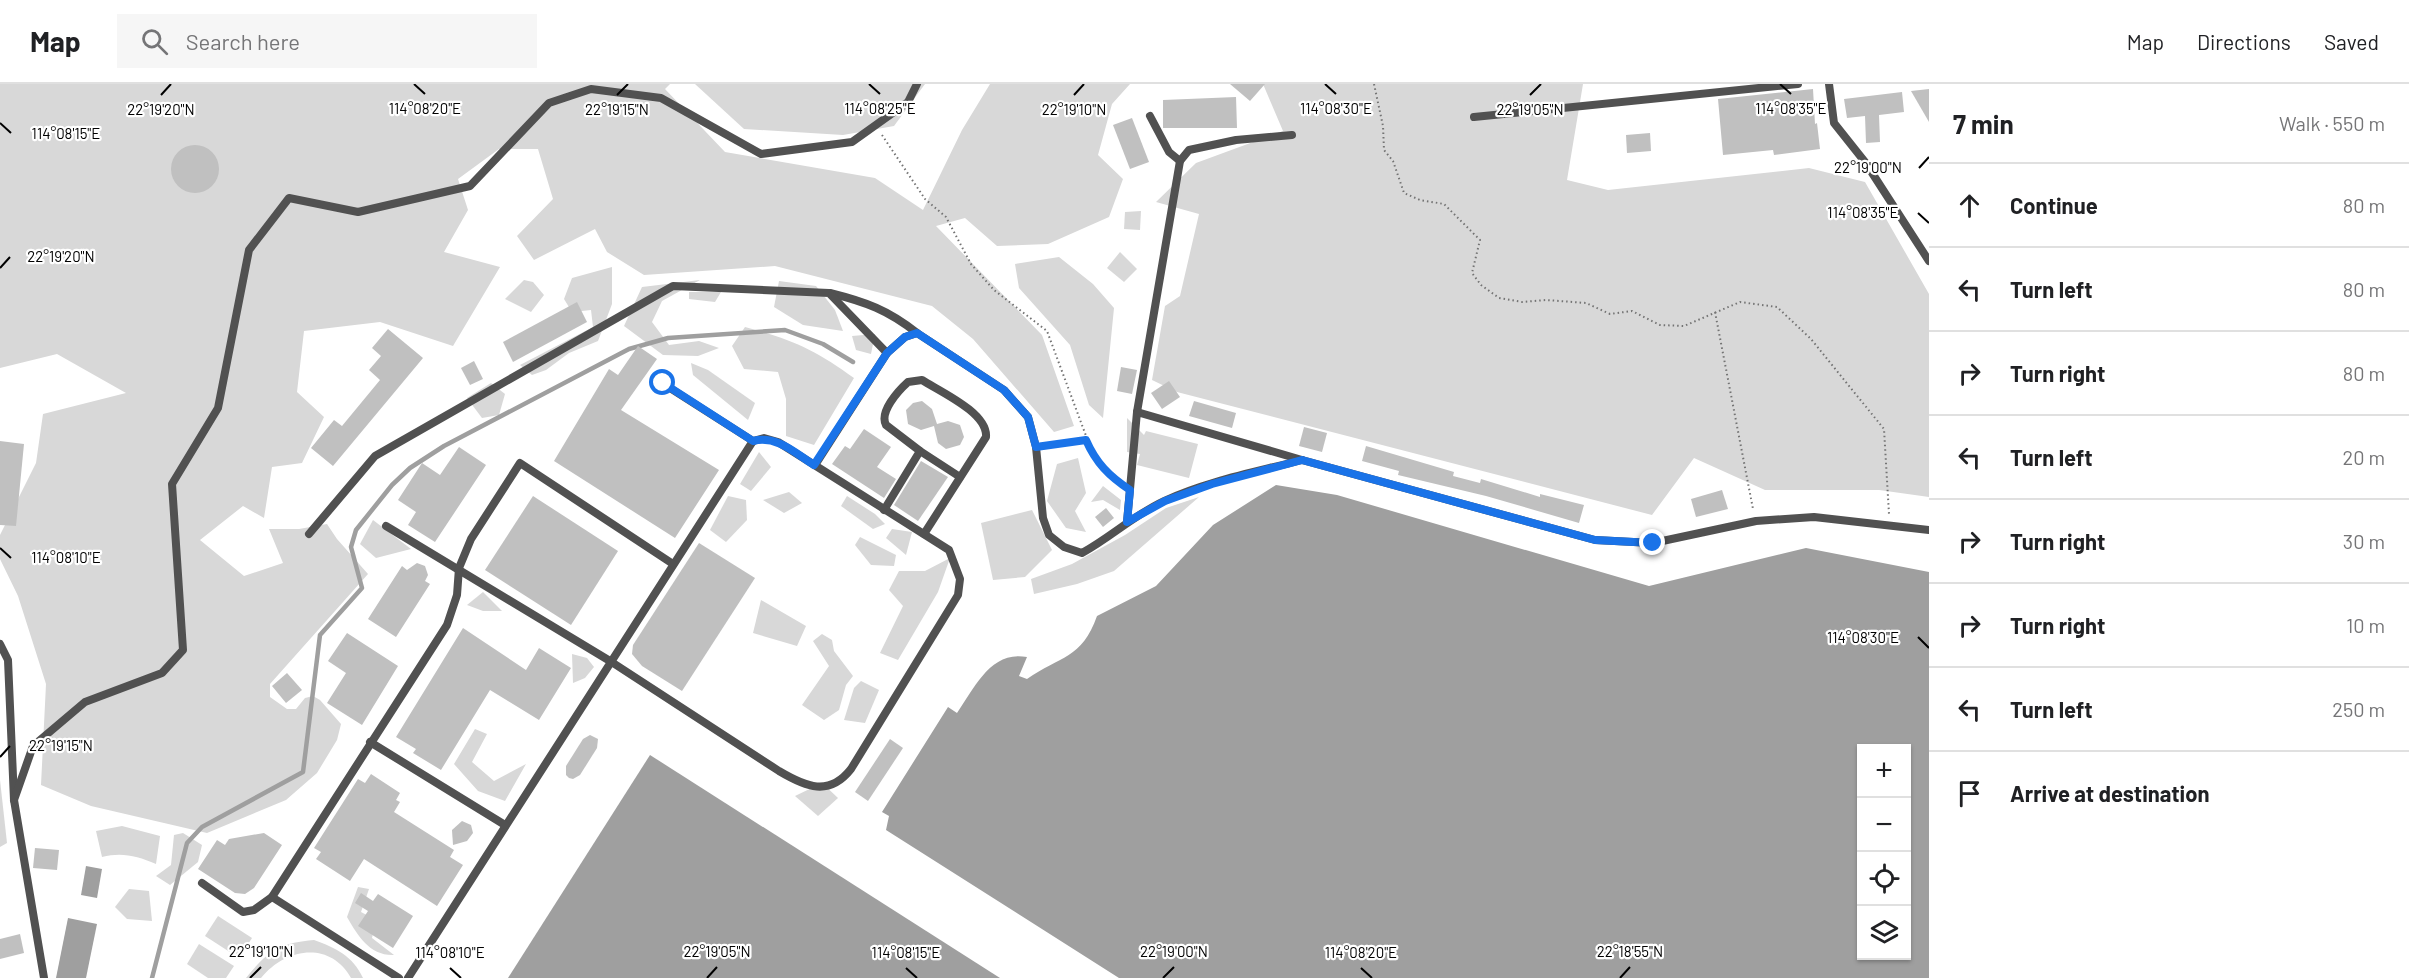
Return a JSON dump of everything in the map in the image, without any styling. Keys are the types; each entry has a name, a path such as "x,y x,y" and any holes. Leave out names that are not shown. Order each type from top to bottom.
{"lane":[{"path":"15,800 33,746 85,702 162,673 183,650 172,484 218,408 249,250 290,198 358,212 470,186 549,103 591,88 661,98 761,154 852,142 908,102 917,84"},
{"path":"1474,117 1798,84"},
{"path":"1829,84 1834,123 1865,162 1929,261"},
{"path":"1150,116 1169,152 1180,161"},
{"path":"1127,522 1137,412 1180,161 1190,150 1236,140 1292,135"},
{"path":"309,534 375,456 673,286 829,293 865,301 893,314 917,333 1004,390 1028,417 1036,447 1043,518 1050,535 1064,547 1083,553 1106,540 1127,522 1165,501 1212,484 1302,460"},
{"path":"829,293 887,353"},
{"path":"814,465 887,353 905,337 917,333"},
{"path":"924,534 986,437 985,423 977,415 931,386 915,380 900,389 885,413 884,420 892,431 960,477"},
{"path":"663,383 753,441"},
{"path":"1137,412 1302,460 1595,540 1653,543 1756,521 1814,517 1929,530"},
{"path":"386,526 459,568 610,662 800,783 824,788 841,782 958,595 960,579 949,550 778,442 764,438 753,441 673,564 610,662 505,825 408,978"},
{"path":"884,510 920,451"},
{"path":"202,883 243,912 254,910 272,897 447,625 457,595 459,568 471,539 520,463 673,564"},
{"path":"0,644 8,660 15,800 44,978"},
{"path":"370,742 505,825"},
{"path":"272,897 399,978"}],"path":[{"path":"1374,84 1383,126 1384,150 1393,161 1404,193 1420,200 1444,204 1480,240 1473,273 1481,285 1498,298 1522,302 1546,300 1586,303 1610,314 1632,311 1660,325 1684,326 1740,302 1777,307 1810,339 1884,429 1889,526"},
{"path":"876,125 925,199 946,217 971,264 994,290 1047,331 1095,460 1110,477 1130,490"},
{"path":"1715,312 1756,521"},
{"path":"1036,447 1086,440"}],"shaded area":[{"path":"0,84 670,84 665,89 725,152 875,178 923,210 962,130 990,84 1130,84 1112,104 1098,155 1123,179 1109,217 1048,244 997,246 965,218 936,226 1042,335 1074,426 1054,432 973,339 932,306 775,266 644,275 607,252 595,229 534,260 517,236 553,199 538,149 499,149 458,179 468,210 444,252 500,267 453,346 380,322 304,331 297,392 324,417 302,463 272,467 264,518 243,506 200,540 244,576 283,563 269,529 299,529 327,524 368,574 270,684 270,697 287,709 296,709 305,698 313,696 320,700 341,724 337,740 317,773 286,800 207,833 91,806 41,785 46,684 18,596 0,559 0,535 36,463 43,414 126,393 57,354 0,368"},
{"path":"695,84 925,84 894,126 843,135 744,129"},
{"path":"1263,84 1583,84 1567,180 1608,190 1809,168 1865,182 1929,294 1929,497 1879,490 1765,490 1694,458 1652,515 1177,392 1152,380 1165,306 1180,296 1199,214 1156,202 1196,163 1283,131"},
{"path":"1141,211 1140,230 1124,229 1125,212"},
{"path":"1120,252 1137,269 1124,282 1107,268"},
{"path":"1059,257 1093,284 1114,308 1103,418 1089,405 1070,345 1019,288 1015,264"},
{"path":"612,267 612,304 598,341 569,353 546,370 532,375 520,365 593,327 591,310 572,312 564,299 572,278"},
{"path":"524,280 533,282 544,295 531,312 505,299"},
{"path":"700,280 662,301 652,322 669,345 699,341 719,348 698,356 663,355 624,326 642,287"},
{"path":"779,281 816,286 835,310 843,331 803,325 774,307"},
{"path":"689,292 721,292 715,302 689,299"},
{"path":"745,327 802,346 854,378 814,445 786,436 786,399 778,372 744,369 732,346"},
{"path":"875,334 871,354 856,350 852,336"},
{"path":"691,363 708,370 755,403 748,420 693,375"},
{"path":"491,383 505,394 499,415 482,418 467,398"},
{"path":"1127,418 1144,435 1146,431 1198,444 1189,478 1137,465 1140,454 1127,452"},
{"path":"759,452 771,467 751,491 740,484"},
{"path":"1078,458 1086,493 1075,511 1086,532 1066,528 1047,501 1057,464"},
{"path":"1276,485 1337,495 1649,586 1806,548 1929,572 1929,978 1119,978 886,830 889,816 882,812 948,707 957,713 978,682 994,665 1014,656 1027,657 1019,676 1027,679 1077,649 1091,630 1097,616 1156,586 1213,525"},
{"path":"1103,486 1121,500 1120,510 1103,500 1091,502"},
{"path":"789,492 802,503 784,513 763,500"},
{"path":"728,496 746,500 747,520 726,542 710,530"},
{"path":"847,496 875,514 885,524 873,529 841,506"},
{"path":"1199,497 1114,571 1077,584 1034,594 1031,579 1072,564 1125,535 1166,508"},
{"path":"1032,510 1052,550 1025,577 993,580 981,523"},
{"path":"373,520 411,549 376,558 360,544"},
{"path":"892,529 912,532 906,555 886,538"},
{"path":"860,537 896,555 894,566 871,565 855,545"},
{"path":"950,558 938,592 898,660 880,653 903,606 889,590 899,571 925,571"},
{"path":"483,592 502,611 483,611 467,605"},
{"path":"761,600 806,626 797,646 753,633"},
{"path":"822,634 832,640 834,651 853,676 846,685 839,710 824,720 802,705 829,666 813,641"},
{"path":"572,654 587,658 594,667 585,678 573,683"},
{"path":"861,681 879,690 865,723 844,720 854,688"},
{"path":"475,729 487,734 472,762 494,781 526,764 505,801 478,791 454,764"},
{"path":"650,755 1000,978 508,978"},
{"path":"0,780 7,843 0,847"},
{"path":"822,783 838,798 818,816 795,796"},
{"path":"122,826 160,836 156,864 129,856 102,857 96,831"},
{"path":"183,833 202,845 198,862 170,885 156,876 171,865 174,835"},
{"path":"86,866 102,869 97,898 81,895"},
{"path":"358,887 369,889 361,912 376,920 372,938 394,955 378,952 366,944 347,917"},
{"path":"129,889 149,891 152,921 127,919 115,907"},
{"path":"218,916 252,938 239,958 205,936"},
{"path":"68,918 97,924 86,978 56,978"},
{"path":"314,940 330,946 349,958 363,978 351,978 342,966 331,958 320,953 307,952 282,960 261,978 246,978 261,961 275,950 292,943"},
{"path":"199,944 234,966 226,978 208,978 187,964"}],"building":[{"path":"1230,84 1265,84 1250,101"},
{"path":"1813,89 1815,124 1817,123 1820,149 1774,155 1773,150 1723,155 1718,99"},
{"path":"1929,89 1929,122 1911,91"},
{"path":"1902,92 1904,112 1879,115 1880,142 1866,143 1865,116 1847,118 1844,99"},
{"path":"1236,97 1237,128 1163,128 1163,100"},
{"path":"1132,118 1149,162 1130,169 1113,125"},
{"path":"1650,133 1651,151 1627,153 1626,135"},
{"path":"190,145 200,145 212,152 219,164 219,174 212,186 200,193 190,193 175,182 171,174 171,164 182,149"},
{"path":"577,302 587,322 513,362 503,342"},
{"path":"388,329 423,358 333,466 311,448 334,420 342,426 380,380 369,370 381,356 372,348"},
{"path":"638,346 657,359 621,410 719,470 675,538 554,461 609,369 618,375"},
{"path":"474,361 483,379 470,385 461,368"},
{"path":"1121,367 1137,370 1132,394 1117,391"},
{"path":"1169,381 1180,397 1162,409 1151,393"},
{"path":"922,401 932,409 937,424 948,421 960,425 964,437 960,445 946,449 938,443 934,426 921,430 908,424 906,410 913,403"},
{"path":"1194,401 1236,413 1232,428 1189,416"},
{"path":"1304,427 1327,433 1322,452 1299,446"},
{"path":"864,429 891,447 877,467 896,479 884,498 832,464 845,446 850,449"},
{"path":"0,441 24,444 16,526 0,525"},
{"path":"1366,446 1454,472 1453,476 1480,483 1481,479 1540,497 1540,494 1584,505 1579,523 1486,496 1398,475 1399,471 1362,461"},
{"path":"459,447 486,465 435,542 408,525 416,512 398,500 422,463 440,475"},
{"path":"921,461 948,477 918,521 894,505"},
{"path":"1722,490 1728,509 1696,517 1691,499"},
{"path":"533,496 618,551 571,625 485,570"},
{"path":"1106,508 1114,518 1103,527 1095,517"},
{"path":"699,543 755,578 682,691 642,666 632,654 633,645"},
{"path":"417,563 425,566 428,575 425,581 430,584 396,637 368,619 402,566 407,570"},
{"path":"463,628 526,670 539,648 571,668 539,720 490,690 441,770 413,753 416,749 396,737"},
{"path":"347,633 398,666 362,725 327,703 346,673 328,661"},
{"path":"287,673 302,690 286,703 272,686"},
{"path":"590,735 598,739 597,748 580,775 573,779 569,778 566,775 566,766 583,739"},
{"path":"890,739 903,748 868,801 855,792"},
{"path":"371,774 400,793 396,800 400,802 394,812 454,850 450,857 463,865 437,906 364,859 350,881 316,859 321,852 314,848 358,779 365,783"},
{"path":"462,821 471,825 473,833 467,841 453,845 452,830"},
{"path":"264,833 282,845 254,888 245,894 235,893 198,869 217,840 225,845 229,839"},
{"path":"35,848 59,850 57,870 33,868"},
{"path":"361,893 373,901 378,894 413,916 393,948 358,926 368,911 355,903"},
{"path":"20,934 24,953 0,959 0,939"}],"waterway":[{"path":"152,978 187,843 202,827 303,772 320,635 362,588 351,547 356,530 392,485 410,468 444,446 629,349 668,338 785,330 823,344 853,362"}],"route":[{"path":"663,383 753,441 764,438 778,442 814,465 887,353 905,337 917,333 1004,390 1028,417 1036,447 1086,440 1095,460 1110,477 1130,490 1127,522 1165,501 1212,484 1302,460 1595,540 1653,543"}]}
